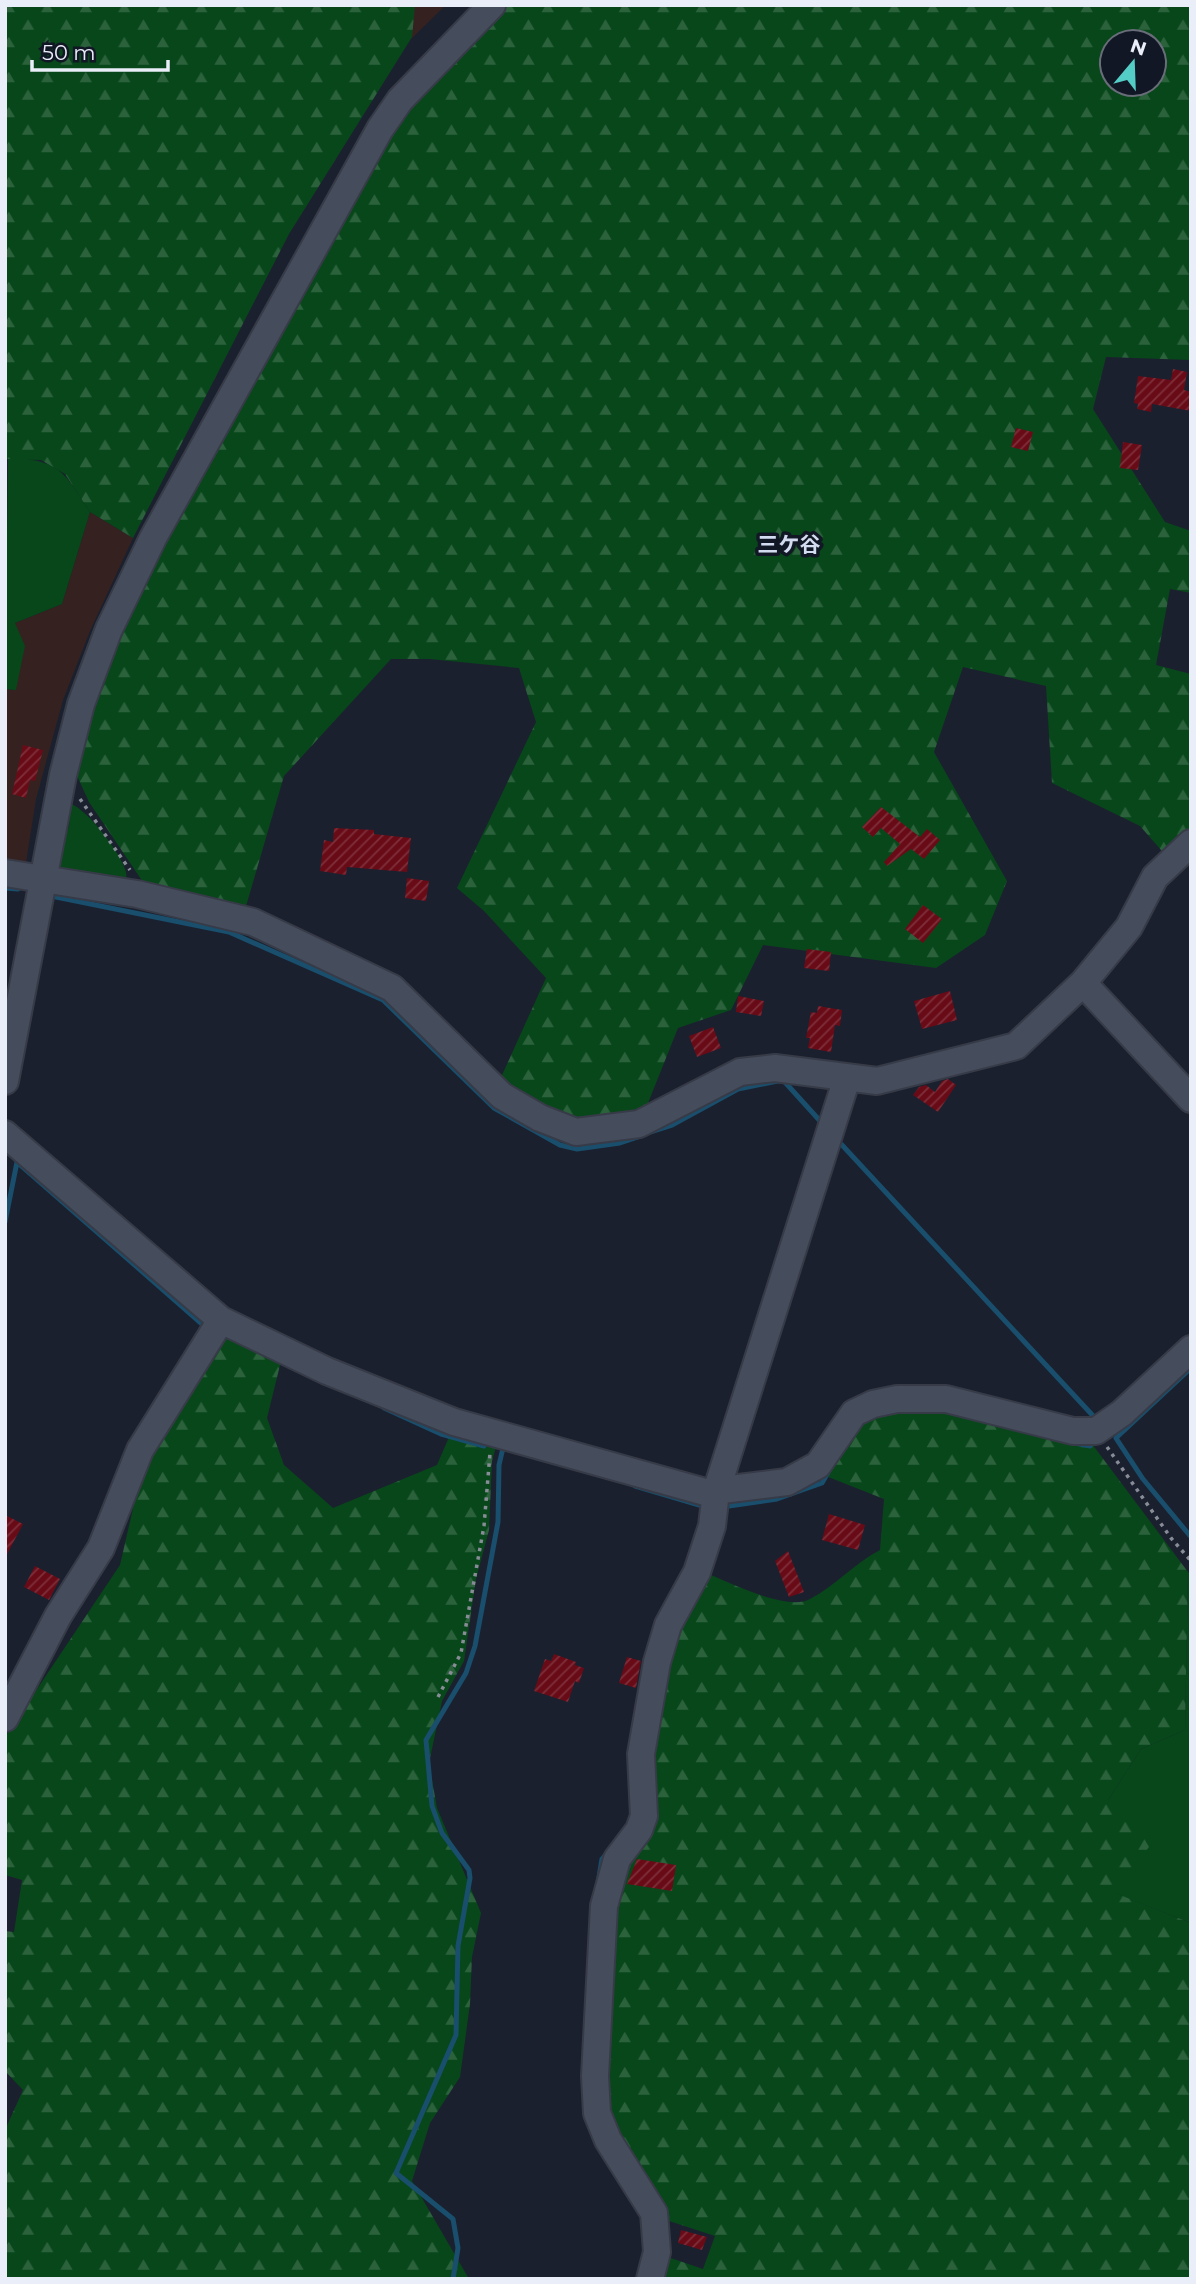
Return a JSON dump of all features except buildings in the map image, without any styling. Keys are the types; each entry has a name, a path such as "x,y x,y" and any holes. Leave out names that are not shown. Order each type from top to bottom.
{"street":[{"path":"5,1081 41,879 63,775 81,704 114,618 153,538 260,341 387,120 400,100 492,5"},
{"path":"5,873 137,894 253,922 392,988 502,1096 540,1118 576,1132 639,1124 740,1072 775,1068 877,1081 1016,1046 1083,983 1129,927 1155,877 1191,843"},
{"path":"1083,983 1191,1099"},
{"path":"650,2279 657,2252 654,2213 608,2140 597,2113 594,2076 604,1906 617,1859 639,1829 644,1816 641,1754 657,1662 668,1625 700,1562 712,1526 716,1492 847,1078"},
{"path":"5,1134 221,1320 327,1371 453,1423 705,1492 787,1482 818,1465 854,1413 885,1401 946,1399 1073,1431 1096,1431 1122,1413 1191,1349"},
{"path":"5,1718 58,1616 101,1548 141,1450 221,1320"}],"path":[{"path":"63,775 130,870 137,894"},
{"path":"1096,1431 1171,1538 1191,1561"},
{"path":"438,1697 461,1653 484,1526 489,1455 495,1434"}],"shaded area":[{"path":"414,5 446,5 411,39"},
{"path":"90,512 133,538 90,631 63,700 36,799 25,869 5,866 5,689 16,690 15,623 62,604"}],"green space":[{"path":"5,5 415,5 412,37 289,234 133,538 90,512 65,474 41,460 5,459"},
{"path":"507,5 1191,5 1191,360 1106,357 1093,409 1165,522 1191,531 1191,593 1170,589 1156,665 1191,674 1191,835 1168,858 1140,826 1052,783 1046,686 963,667 934,752 1007,881 985,935 936,968 763,945 731,1010 678,1028 642,1118 576,1125 498,1084 546,978 484,911 457,888 536,722 519,668 430,659 391,659 284,776 244,913 149,891 89,802 73,767 115,640 148,570 391,130 474,36"},
{"path":"8,457 39,461 58,470 73,486 90,512 62,604 15,623 25,646 16,690 5,689"},
{"path":"71,804 95,823 118,854 126,872 125,889 53,874 69,826"},
{"path":"218,1333 282,1357 267,1418 284,1465 333,1508 437,1465 452,1430 497,1443 492,1461 489,1530 476,1579 464,1661 442,1701 429,1763 437,1808 481,1913 472,1957 470,2004 460,2077 430,2123 412,2181 469,2279 5,2279 5,2130 23,2090 5,2071 5,1931 14,1932 22,1880 5,1875 5,1737 120,1565 143,1465"},
{"path":"918,1405 1089,1440 1188,1572 1185,1730 1141,1749 1108,1800 1157,1836 1115,1893 1191,1923 1191,2279 653,2279 659,2254 703,2269 715,2236 660,2218 614,2142 600,2070 613,1886 647,1754 664,1653 703,1572 772,1599 800,1602 819,1594 880,1550 884,1499 818,1473 853,1422"},
{"path":"1188,1572 1191,1575 1191,1923 1114,1893 1108,1800 1141,1749 1185,1730"}],"waterway":[{"path":"5,888 18,889"},
{"path":"56,897 229,932 383,1000 494,1108 560,1145 577,1149 620,1143 641,1136"},
{"path":"650,1132 672,1125 738,1089 783,1080 821,1122"},
{"path":"842,1145 1096,1419"},
{"path":"17,1162 202,1324"},
{"path":"5,1222 17,1162"},
{"path":"1191,1368 1116,1438 1143,1479 1191,1537"},
{"path":"384,1408 441,1434 484,1446"},
{"path":"1069,1442 1090,1446"},
{"path":"453,2279 458,2248 453,2219 396,2173 456,2035 458,1946 470,1878 469,1870 442,1833 432,1806 426,1740 466,1673 475,1646 498,1522 499,1465 503,1448"},
{"path":"729,1506 777,1499 822,1483 830,1469"},
{"path":"635,1486 706,1507"},
{"path":"598,1883 602,1859 607,1853"}],"district":[{"name":"三ケ谷","path":"789,545"}]}
